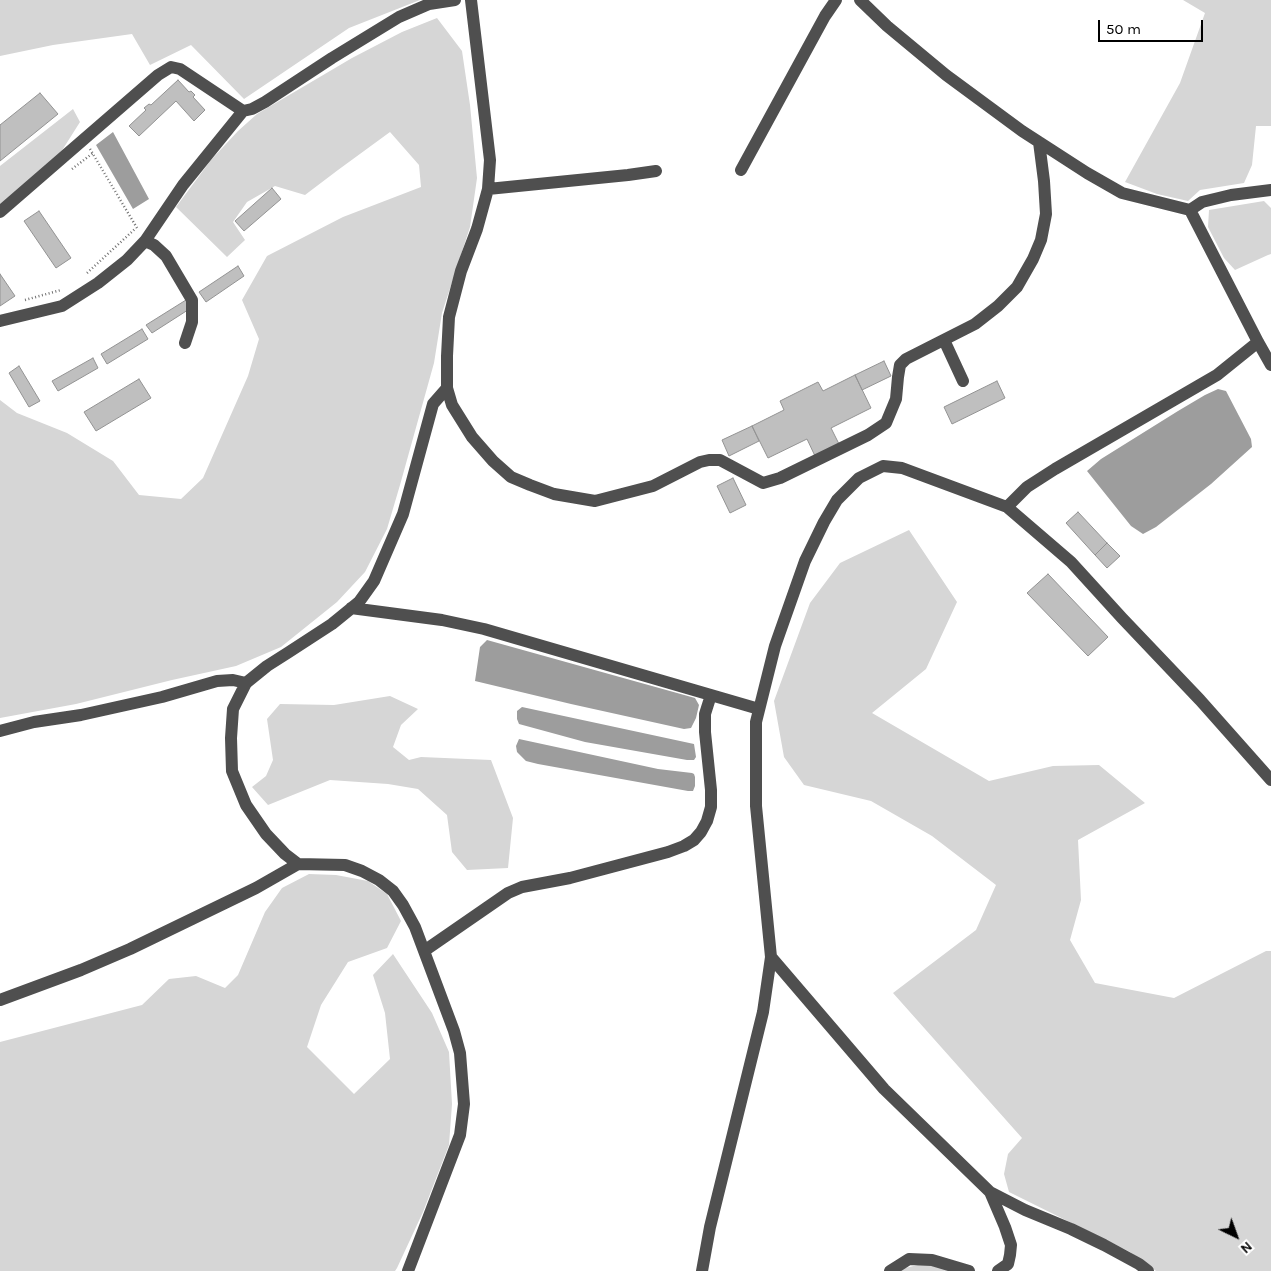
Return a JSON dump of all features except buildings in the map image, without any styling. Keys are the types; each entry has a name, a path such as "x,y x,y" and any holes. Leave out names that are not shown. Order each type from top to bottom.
{"street":[{"path":"0,321 62,306 98,283 128,260 146,241 182,186 243,111 252,109 265,102 399,17 429,4 455,0"},
{"path":"471,0 490,160 488,189 477,229 461,271 449,317 447,388 452,405 472,438 493,461 511,476 530,486 554,494 595,501 653,486 700,462 709,460 720,460 763,483 780,478 868,435 886,422 896,399 900,365 906,359 975,324 998,306 1017,286 1032,259 1041,240 1046,214 1039,142"},
{"path":"740,170 836,0"},
{"path":"860,0 887,26 946,75 1022,131 1122,193 1190,210 1202,202 1216,198 1271,190"},
{"path":"0,212 158,75 171,67 180,69 243,111"},
{"path":"488,189 656,171"},
{"path":"1190,210 1271,365"},
{"path":"146,241 154,245 166,256 192,300 192,322 185,343"},
{"path":"944,340 963,381"},
{"path":"1007,506 1027,487 1055,469 1217,375 1258,342"},
{"path":"298,864 285,854 266,834 246,806 232,771 231,738 233,709 246,683 266,666 325,628 359,602 374,581 403,514 433,404 447,388"},
{"path":"702,1271 720,1184 763,1012 771,957 756,806 756,722 775,646 805,561 837,500 858,478 884,466 902,468 1007,506 1071,562 1200,700 1271,780"},
{"path":"351,608 442,620 484,629 759,710"},
{"path":"0,731 34,722 90,713 162,697 216,681 233,680 246,683"},
{"path":"424,951 508,893 522,886 570,878 668,852 694,840 707,821 711,807 705,714 711,695"},
{"path":"0,1000 130,950 256,888 298,864 345,865 362,870 379,880 393,891 404,906 415,927 454,1031 460,1053 464,1104 460,1136 408,1271"},
{"path":"771,957 884,1089 990,1192 1025,1210 1104,1245 1148,1271"},
{"path":"990,1192 1005,1226 1010,1245 1008,1264 998,1271"},
{"path":"890,1271 909,1259 937,1261 969,1271"}],"path":[{"path":"84,139 146,241"},
{"path":"83,277 137,228"},
{"path":"25,300 58,291 66,286"}],"shaded area":[{"path":"0,0 420,0 349,28 244,99 191,45 150,65 132,34 53,45 0,56"},
{"path":"1183,0 1271,0 1271,126 1256,126 1252,165 1244,183 1200,190 1188,201 1157,194 1125,182 1180,83 1205,13"},
{"path":"437,18 462,51 470,105 477,178 470,227 442,313 434,363 400,485 387,529 365,572 337,602 281,647 236,666 76,704 0,718 0,400 17,413 67,433 113,461 139,495 181,499 203,478 248,376 259,339 242,300 267,256 343,217 421,187 419,165 390,132 305,195 275,186 247,202 233,222 245,240 227,257 176,207 211,160 257,114 352,58 402,32"},
{"path":"73,109 80,122 61,152 0,205 0,166"},
{"path":"113,132 149,199 133,209 96,145"},
{"path":"1264,201 1271,208 1271,254 1235,270 1224,258 1208,227 1209,210"},
{"path":"1218,389 1226,391 1251,439 1252,447 1211,484 1156,527 1143,534 1131,526 1087,471 1101,459 1178,411"},
{"path":"909,530 957,602 926,669 872,713 989,781 1053,766 1099,765 1145,803 1078,840 1081,900 1070,940 1095,983 1174,998 1266,951 1271,951 1271,1271 1156,1271 1130,1252 1009,1192 1004,1174 1008,1154 1022,1138 893,993 976,930 996,885 932,836 871,801 804,785 784,757 774,701 810,603 840,563"},
{"path":"487,640 695,698 699,705 696,718 691,728 684,729 475,681 480,647"},
{"path":"390,696 418,709 401,725 393,747 409,760 421,757 491,760 513,818 508,868 467,870 452,852 447,815 418,789 388,784 330,780 268,805 252,787 266,776 273,760 267,719 280,704 334,705"},
{"path":"522,707 694,744 696,757 694,760 687,760 585,742 519,724 517,711"},
{"path":"519,739 658,769 692,773 695,777 695,786 693,791 688,791 526,761 517,752 516,746"},
{"path":"309,874 336,875 368,881 387,894 401,921 387,948 348,962 321,1005 307,1047 354,1094 390,1059 385,1013 373,975 393,954 432,1013 449,1052 452,1104 449,1145 423,1212 395,1271 0,1271 0,1042 142,1005 169,979 196,976 225,988 238,975 265,912 282,888"},
{"path":"922,1264 944,1268 955,1271 899,1271"}]}
